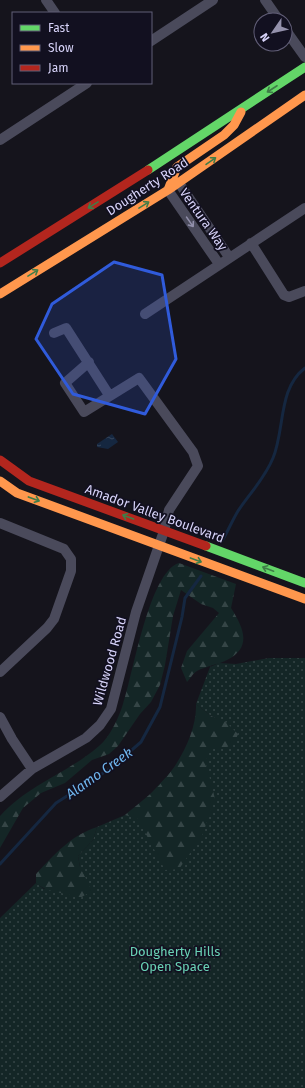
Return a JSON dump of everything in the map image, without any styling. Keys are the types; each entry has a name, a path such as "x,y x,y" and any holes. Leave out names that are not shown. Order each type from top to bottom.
{"main road":[{"name":"Dougherty Road","path":"0,263 244,108 305,67"},
{"name":"Dougherty Road","path":"0,294 179,183 305,95"},
{"path":"168,190 176,167 224,136 234,125 244,108"},
{"name":"Amador Valley Boulevard","path":"0,460 29,481 305,582"},
{"path":"0,481 17,493 305,599"}],"street":[{"path":"46,0 54,12"},
{"path":"152,40 213,0"},
{"path":"265,0 273,12"},
{"path":"293,40 305,57"},
{"path":"0,140 85,84"},
{"name":"Ventura Way","path":"179,183 229,257"},
{"name":"Ventura Way","path":"168,190 219,264"},
{"path":"145,314 305,208"},
{"path":"251,243 284,295 288,297 305,291"},
{"path":"54,333 66,328 88,362 109,395 84,412 65,383 88,362"},
{"name":"Wildwood Road","path":"0,797 32,769 86,738 100,726 111,709 136,612 164,531 169,510 198,466 193,452 139,378 109,395"},
{"path":"0,523 64,549 71,559 71,571 54,619 47,628 0,672"},
{"path":"0,717 12,739 32,769"}],"highlighted area":[{"path":"114,262 162,275 176,359 145,414 73,394 36,339 52,304"}],"green space":[{"path":"179,563 236,584 231,608 242,629 243,643 240,649 235,655 227,660 197,671 187,682 181,668 187,651 219,613 213,608 201,604 181,590 173,616 165,665 160,685 151,702 140,714 118,746 109,754 92,760 65,783 41,793 23,808 0,848 0,816 23,795 75,764 99,746 117,721 151,604 159,585 168,570"},
{"name":"Dougherty Hills Open Space","path":"269,658 305,658 305,1088 0,1088 0,918 36,883 44,889 80,867 78,856 93,840 97,827 125,815 130,816 219,720 211,716 196,704 210,667 219,663 236,664"},
{"path":"196,704 211,716 226,722 238,734 234,744 227,747 209,748 206,763 215,799 202,836 179,869 165,870 138,819 125,815 164,780 176,764 187,745 191,734 196,714"},
{"path":"97,827 93,840 78,856 80,867 92,891 80,898 46,889 36,883 36,874 64,846 79,835"}],"water":[{"path":"112,434 118,442 108,449 97,447 97,444"}],"waterway":[{"name":"Alamo Creek","path":"222,541 238,511 262,479 270,465 277,447 283,410 290,386 296,376 305,368"},
{"name":"Alamo Creek","path":"0,864 56,803 111,768 141,742 160,707 182,617 185,598 201,576"}],"traffic: fast":[{"path":"148,170 305,67"},
{"path":"206,546 305,583"}],"traffic: slow":[{"path":"0,294 168,190 305,95"},
{"path":"168,190 177,167 224,135 234,125 241,112"},
{"path":"0,481 17,493 305,599"}],"traffic: jam":[{"path":"0,263 148,170"},
{"path":"0,460 29,481 206,546"}]}
